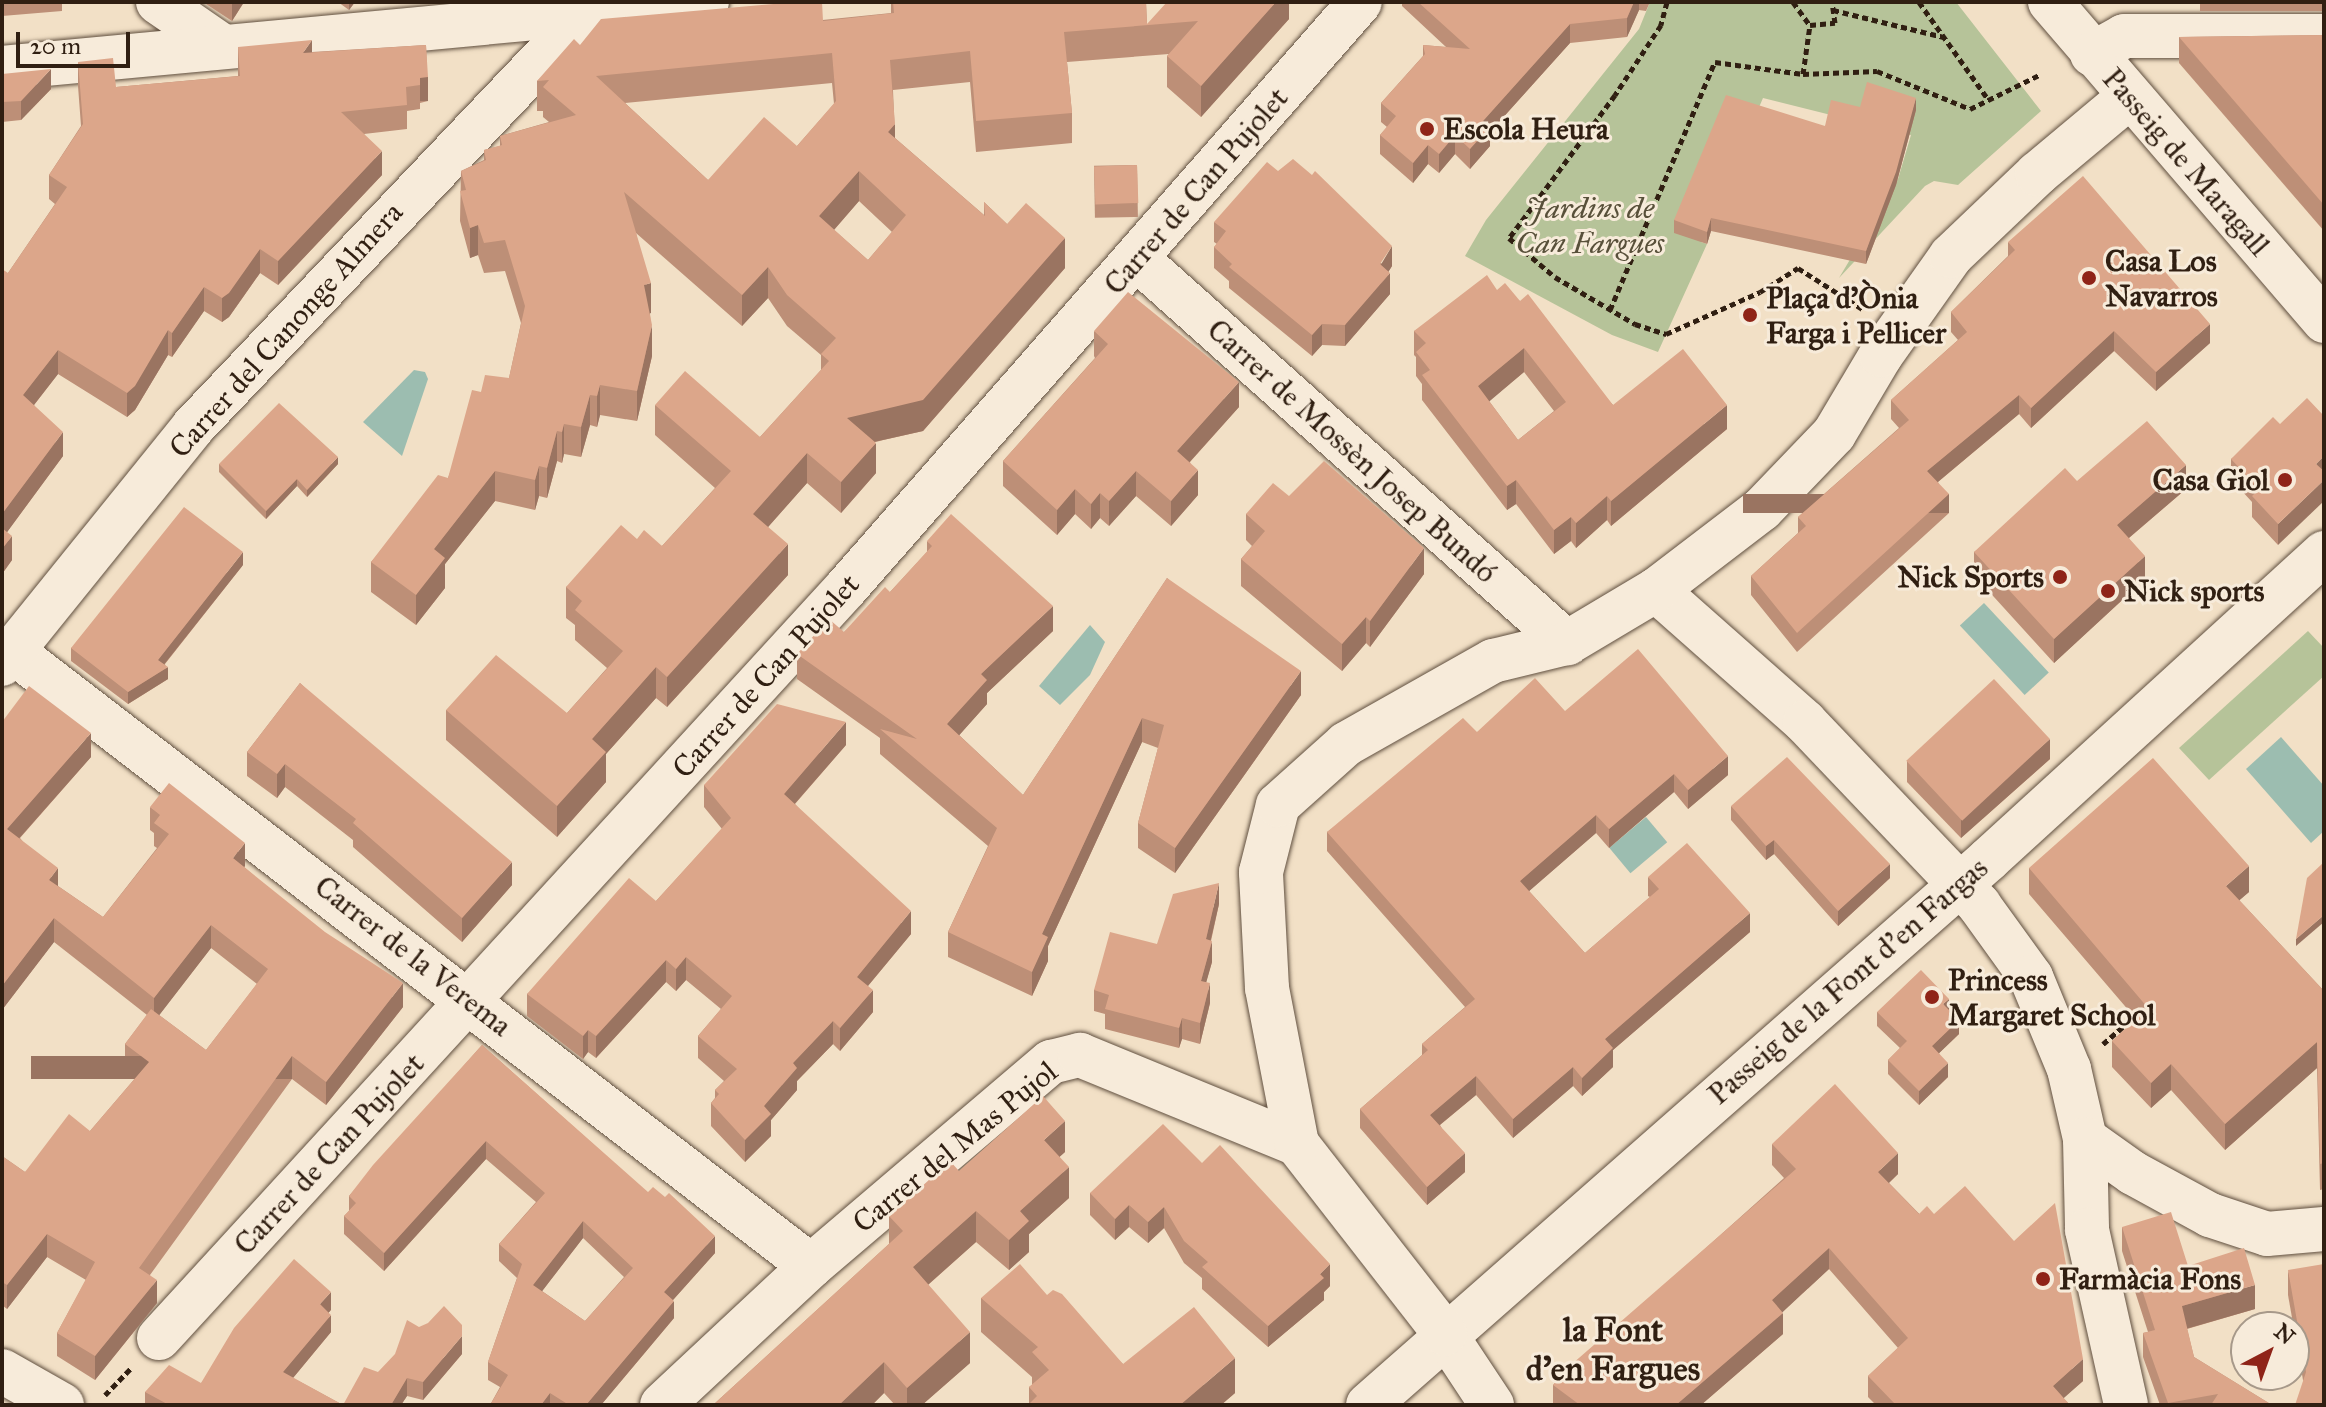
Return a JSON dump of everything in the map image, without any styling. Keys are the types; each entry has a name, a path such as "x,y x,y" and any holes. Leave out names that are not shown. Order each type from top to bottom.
{"street":[{"path":"158,2 222,46"},
{"path":"2,68 707,2"},
{"name":"Carrer de Can Pujolet","path":"159,1338 472,1001 1137,259 1360,2"},
{"name":"Passeig de Maragall","path":"2050,2 2128,98 2324,321"},
{"name":"Carrer del Canonge Almera","path":"7,658 193,427 587,12"},
{"path":"2092,54 2124,36 2324,36"},
{"path":"1492,1405 1445,1334 1297,1144 1267,988 1261,872 1278,805 1346,744 1493,661 1567,643 1656,590 1762,509 1834,434 1881,355 1951,256 2037,174 2128,98"},
{"name":"Carrer de Mossèn Josep Bundó","path":"1137,259 1567,643"},
{"name":"Passeig de la Font d'en Fargas","path":"1368,1405 1960,883 2324,553"},
{"path":"1656,590 1805,722 1960,883 2031,977 2069,1069 2085,1139 2087,1230 2126,1405"},
{"name":"Carrer de la Verema","path":"7,658 472,1001 811,1266"},
{"name":"Carrer del Mas Pujol","path":"662,1405 811,1266 1051,1062 1080,1055 1297,1144"},
{"path":"2085,1139 2133,1173 2210,1215 2267,1234 2324,1229"},
{"path":"6,1383 62,1405"}],"path":[{"path":"1667,2 1661,25 1623,83 1509,238 1555,277 1610,310 1666,334 1760,292 1798,268 1874,317"},
{"path":"1793,2 1810,25 1803,74"},
{"path":"1810,25 1835,23 1832,2"},
{"path":"1919,2 1988,99"},
{"path":"1833,10 1944,37"},
{"path":"1610,310 1715,62 1803,74 1877,71 1970,109 2039,75"},
{"path":"2099,1048 2133,1018"}],"green space":[{"name":"Jardins de Can Fargues","path":"1650,2 1956,2 2041,111 1958,185 1934,181 1925,186 1839,278 1898,179 1911,135 1763,98 1701,242 1707,244 1658,352 1612,335 1465,256 1486,220 1639,29"},
{"path":"2308,631 2324,648 2324,676 2209,780 2179,748"}],"shaded area":[{"path":"414,370 425,372 428,379 402,456 363,422"},
{"path":"1984,603 2049,672 2025,695 1960,626"},
{"path":"1090,625 1105,642 1090,675 1060,705 1039,686"},
{"path":"2281,737 2324,786 2324,831 2311,843 2246,769"},
{"path":"1646,817 1667,842 1630,873 1609,848"}],"building":[{"path":"796,2 822,2 823,21 894,13 893,2 1146,2 1147,24 1167,2 1276,2 1201,86 1167,56 1198,21 1064,32 1072,113 976,121 970,51 890,60 895,124 888,132 985,216 984,202 1007,224 1026,203 1065,238 923,400 847,418 876,443 841,482 807,453 753,514 788,544 667,677 656,667 592,739 606,752 557,806 446,710 496,655 567,713 623,651 575,610 582,601 566,587 621,525 637,539 644,530 662,546 731,471 655,405 685,371 760,437 829,361 821,354 836,338 787,295 768,267 742,295 624,192 651,283 644,285 652,325 637,391 600,385 597,396 590,395 581,427 564,424 562,432 557,431 547,468 539,466 535,480 495,471 434,549 445,558 416,595 371,562 438,475 448,478 472,390 481,392 485,375 509,378 525,306 505,240 484,243 478,225 470,228 460,191 466,190 461,171 486,160 484,150 502,145 500,136 576,115 543,87 549,80 537,81 574,39 580,45 601,19","holes":["832,53 836,101 797,146 764,117 708,180 596,76","859,171 906,215 868,260 819,216"]},
{"path":"1418,2 1634,2 1627,18 1570,24 1483,121 1490,127 1470,149 1455,135 1439,154 1428,145 1413,163 1380,135 1396,116 1381,103 1425,54 1423,45 1470,49"},
{"path":"2324,35 2324,205 2179,37"},
{"path":"312,40 303,53 426,45 428,77 420,78 420,85 406,87 407,105 341,112 382,151 278,261 260,249 229,293 222,298 204,287 172,333 168,330 135,386 127,393 58,350 23,395 63,432 2,514 2,269 8,273 67,187 49,175 83,124 78,62 113,58 116,87 240,76 238,47"},
{"path":"51,69 21,101 2,102 2,74"},
{"path":"1867,82 1916,98 1896,172 1866,251 1711,218 1707,232 1674,220 1726,95 1825,126 1831,100 1860,107"},
{"path":"1293,159 1312,175 1315,171 1392,246 1380,264 1390,273 1345,325 1322,324 1312,335 1229,267 1232,264 1214,247 1226,231 1214,222 1267,162 1278,171"},
{"path":"1137,165 1138,203 1095,204 1094,167"},
{"path":"2083,176 2210,324 2156,372 2114,331 2031,408 2019,395 1927,471 1949,494 1797,633 1751,576 1806,526 1798,517 1909,420 1891,400 1967,332 1951,312 2015,250 2008,242"},
{"path":"1487,275 1497,290 1505,283 1520,301 1528,294 1613,405 1683,349 1727,405 1611,501 1607,496 1576,523 1571,517 1554,530 1516,480 1507,486 1422,375 1430,370 1416,352 1426,343 1414,331","holes":["1524,348 1566,402 1518,440 1478,386"]},
{"path":"1128,292 1239,382 1177,451 1198,470 1171,501 1136,471 1109,501 1100,493 1091,504 1075,489 1057,510 1003,461 1108,344 1094,331"},
{"name":"Casa Giol","path":"2307,398 2324,416 2324,456 2316,464 2324,471 2324,480 2278,524 2252,496 2259,489 2231,459 2273,417 2280,424"},
{"path":"279,403 338,457 307,490 297,479 266,511 219,464"},
{"path":"2147,421 2186,465 2117,525 2145,556 2054,639 1974,552 2065,468 2077,481"},
{"path":"1324,461 1424,548 1370,621 1366,617 1342,644 1241,559 1265,531 1246,514 1273,483 1289,496"},
{"path":"184,507 243,552 158,660 168,667 128,692 71,648"},
{"path":"951,514 1053,606 981,674 987,680 947,724 1023,795 1167,578 1301,671 1175,848 1138,823 1164,725 1142,718 1042,934 1048,937 1032,972 948,932 997,828 880,729 917,739 797,654 829,619 844,632 885,587 890,592 932,546 927,541"},
{"path":"2,528 12,536 2,549"},
{"path":"1638,649 1728,756 1688,790 1674,774 1609,829 1596,815 1520,881 1585,953 1659,889 1648,877 1687,843 1750,913 1605,1039 1613,1048 1582,1078 1573,1067 1513,1119 1476,1076 1430,1115 1465,1153 1427,1187 1360,1109 1428,1050 1422,1044 1475,999 1327,832 1463,718 1477,732 1535,678 1565,711"},
{"path":"1994,679 2050,739 1962,821 1906,761"},
{"path":"300,683 512,862 462,918 353,823 356,819 285,764 277,774 247,752"},
{"path":"29,686 91,733 7,829 58,868 49,880 103,917 169,834 154,823 160,815 150,807 169,783 245,843 233,858 325,932 403,983 326,1082 292,1056 139,1268 157,1280 95,1356 57,1333 95,1262 47,1234 7,1285 2,1282 2,1156 25,1172 69,1114 90,1131 149,1062 125,1044 151,1009 206,1050 268,969 211,925 154,998 54,918 2,986 2,722"},
{"path":"777,704 846,722 784,794 911,911 857,977 873,990 840,1028 833,1021 793,1063 797,1068 764,1106 771,1114 745,1140 711,1103 719,1094 715,1090 737,1069 698,1036 732,996 686,957 676,969 666,960 596,1036 588,1030 583,1036 527,994 629,878 656,901 731,818 704,785"},
{"path":"1787,757 1890,864 1838,911 1774,840 1766,846 1731,806"},
{"path":"2153,758 2249,866 2226,886 2324,991 2324,1163 2320,1164 2317,1042 2225,1124 2171,1064 2151,1083 2112,1041 2148,1008 2029,868"},
{"path":"2324,862 2324,915 2296,939 2307,878"},
{"path":"1219,883 1206,939 1212,941 1201,981 1210,983 1200,1023 1182,1018 1179,1028 1105,1009 1109,995 1094,990 1110,932 1157,944 1173,894"},
{"path":"1921,970 1949,999 1943,1004 1959,1020 1932,1046 1948,1063 1919,1091 1888,1060 1907,1041 1877,1012"},
{"path":"482,1045 648,1192 653,1187 665,1197 669,1193 715,1236 664,1292 674,1301 586,1405 569,1405 550,1393 541,1405 490,1405 508,1375 488,1362 522,1264 499,1244 545,1193 486,1141 384,1253 344,1216 356,1203 349,1196 373,1165","holes":["583,1221 633,1268 585,1321 533,1285"]},
{"path":"1835,1084 1898,1153 1878,1172 1919,1214 1927,1206 1934,1214 1965,1186 2014,1241 2055,1203 2083,1359 2053,1386 2070,1405 1896,1405 1868,1376 1908,1338 1829,1248 1772,1300 1783,1313 1676,1405 1580,1405 1553,1385 1564,1371 1796,1169 1772,1144"},
{"path":"1043,1096 1065,1121 1044,1140 1069,1167 1020,1211 1029,1221 1009,1240 976,1211 913,1267 970,1332 907,1388 884,1362 839,1405 713,1405 903,1231 889,1216 950,1161 959,1171"},
{"path":"1163,1124 1202,1163 1220,1145 1330,1264 1320,1274 1324,1278 1268,1326 1202,1267 1208,1262 1184,1241 1164,1207 1148,1222 1129,1205 1115,1219 1090,1193"},
{"path":"2171,1212 2188,1266 2244,1248 2255,1285 2182,1306 2194,1357 2230,1379 2230,1391 2249,1391 2272,1405 2211,1405 2218,1394 2168,1403 2143,1333 2155,1330 2122,1227"},
{"path":"294,1259 331,1292 320,1304 331,1315 283,1372 343,1405 169,1405 145,1392 169,1365 201,1383 234,1328"},
{"path":"1020,1264 1047,1295 1053,1290 1062,1294 1123,1364 1194,1307 1235,1358 1180,1405 1028,1405 1037,1396 1029,1387 1049,1370 1032,1352 1038,1347 981,1298"},
{"path":"2324,1264 2324,1405 2295,1405 2300,1391 2310,1391 2310,1311 2295,1311 2288,1270"},
{"path":"444,1306 462,1325 462,1336 423,1382 407,1378 391,1405 343,1405 364,1367 378,1372 395,1354 407,1320 419,1327 428,1323"}],"place":[{"name":"Escola Heura","path":"1427,129"},
{"name":"Casa Los Navarros","path":"2089,278"},
{"name":"Plaça d'Ònia Farga i Pellicer","path":"1750,315"},
{"name":"Casa Giol","path":"2285,480"},
{"name":"Nick Sports","path":"2060,577"},
{"name":"Nick sports","path":"2108,591"},
{"name":"Princess Margaret School","path":"1932,997"},
{"name":"Farmàcia Fons","path":"2043,1279"}],"district":[{"name":"la Font d'en Fargues","path":"1613,1348"}]}
